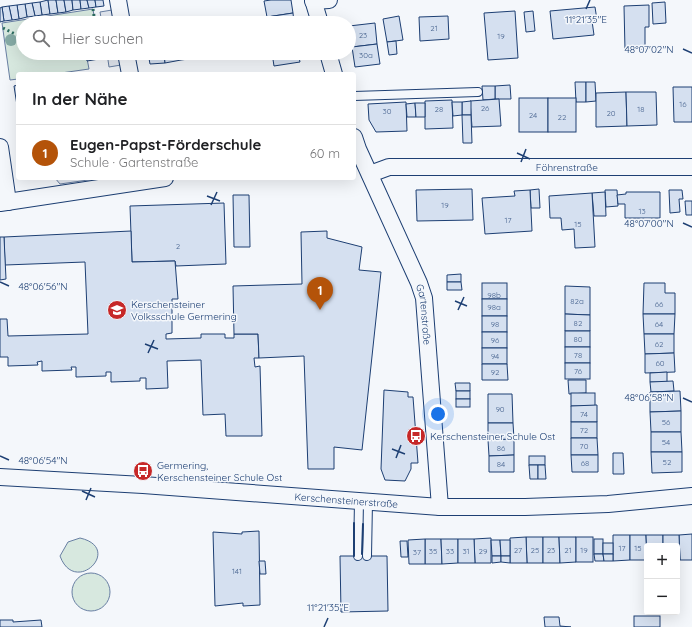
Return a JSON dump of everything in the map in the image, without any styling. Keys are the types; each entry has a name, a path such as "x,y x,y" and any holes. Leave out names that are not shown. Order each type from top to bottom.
{"street":[{"path":"118,0 121,16"},
{"path":"319,0 320,16"},
{"path":"127,60 130,72"},
{"path":"330,60 333,72"},
{"path":"0,147 4,202 139,180"},
{"name":"Gartenstraße","path":"356,147 370,174 419,283 424,298 440,506"},
{"name":"Föhrenstraße","path":"370,174 388,167 692,167"},
{"name":"Kerschensteinerstraße","path":"0,477 142,485 363,502 440,506 525,507 608,504 692,496"}],"lane":[{"path":"356,96 478,92"},
{"path":"363,502 363,556"}],"shaded area":[{"path":"93,9 94,16 48,16"},
{"path":"112,10 113,16 101,16 100,12"},
{"path":"16,21 16,60 87,60 89,69 68,72 16,72 16,79 10,80 2,23"},
{"path":"108,60 120,60 121,65 109,67"},
{"path":"57,180 88,180 60,184"},
{"path":"80,538 92,543 98,551 97,559 92,566 85,571 76,572 67,567 60,556 68,542"},
{"path":"87,573 95,573 107,582 110,592 107,602 101,608 95,611 87,611 75,602 72,596 72,588 81,576"}],"building":[{"path":"48,0 50,14 42,15 40,2"},
{"path":"48,0 56,0 58,13 50,14"},
{"path":"56,0 64,0 66,12 58,13"},
{"path":"64,0 72,0 73,10 66,12"},
{"path":"72,0 80,0 81,9 73,10"},
{"path":"80,0 87,0 89,8 81,9"},
{"path":"87,0 95,0 96,7 89,8"},
{"path":"95,0 103,0 104,6 96,7"},
{"path":"291,0 293,13 267,16 264,1"},
{"path":"40,2 42,15 35,16 32,3"},
{"path":"665,2 666,23 653,24 652,3"},
{"path":"32,3 35,16 27,16 25,4"},
{"path":"25,4 27,16 19,16 17,5"},
{"path":"17,5 19,16 16,16 16,19 12,20 9,6"},
{"path":"649,5 649,27 645,27 645,49 625,50 624,6"},
{"path":"9,6 12,20 4,21 2,7"},
{"path":"2,7 4,21 0,22 0,8"},
{"path":"595,7 597,20 592,21 594,35 553,39 550,11"},
{"path":"515,11 518,58 488,60 484,13"},
{"path":"533,11 535,31 526,32 524,12"},
{"path":"293,13 293,16 274,16"},
{"path":"399,16 403,40 387,42 383,19"},
{"path":"448,16 449,39 420,41 419,17"},
{"path":"375,23 377,44 356,47 356,25"},
{"path":"396,41 397,54 389,55 387,42"},
{"path":"377,44 380,64 355,67 354,60 356,60 356,47"},
{"path":"149,60 165,60 165,63 150,64"},
{"path":"165,60 181,60 165,63"},
{"path":"273,60 300,60 300,62 274,66"},
{"path":"575,82 586,82 586,102 576,102"},
{"path":"586,82 595,82 596,101 586,102"},
{"path":"510,85 511,99 495,99 495,86"},
{"path":"14,86 16,86 16,99"},
{"path":"482,86 495,86 495,99 483,100"},
{"path":"673,87 692,87 692,122 674,122"},
{"path":"626,92 627,126 596,127 596,93"},
{"path":"626,92 656,92 657,125 627,126"},
{"path":"519,98 548,98 548,132 519,132"},
{"path":"548,98 576,98 576,132 548,132"},
{"path":"499,99 501,126 472,127 470,101"},
{"path":"452,100 453,128 425,129 425,101"},
{"path":"471,101 471,115 462,115 462,102"},
{"path":"406,102 407,131 376,132 369,120 368,104"},
{"path":"452,102 462,102 462,115 453,116"},
{"path":"415,103 416,117 407,117 406,104"},
{"path":"415,103 425,103 425,117 416,117"},
{"path":"462,115 471,115 472,143 463,143"},
{"path":"472,189 473,220 417,221 416,190"},
{"path":"539,189 540,208 531,208 530,190"},
{"path":"530,190 532,231 485,234 482,198 515,196 514,191"},
{"path":"605,190 617,190 618,206 606,207"},
{"path":"669,190 682,190 683,199 679,199 680,212 670,213"},
{"path":"605,192 606,216 594,216 592,193"},
{"path":"626,192 660,192 660,218 625,218 625,204 618,204 617,195 626,194"},
{"path":"592,193 595,247 575,248 574,229 562,230 561,218 550,218 549,196"},
{"path":"233,195 249,195 250,247 234,247"},
{"path":"685,201 692,201 692,215 686,215"},
{"path":"224,203 226,264 176,266 175,261 132,262 130,206"},
{"path":"131,231 132,262 175,261 178,299 172,299 172,333 166,334 166,339 201,338 201,334 225,334 225,338 234,338 234,334 258,334 259,358 254,358 255,367 260,366 262,436 226,436 225,414 203,415 201,360 167,361 168,388 146,389 146,378 140,378 140,381 111,382 111,372 106,372 106,376 76,377 76,367 71,367 72,370 42,371 42,361 37,362 38,365 8,366 8,357 0,357 0,319 7,319 8,336 88,334 85,262 5,265 4,237"},
{"path":"327,231 327,238 362,247 359,270 381,272 362,450 334,447 334,469 308,469 304,356 259,358 258,334 234,334 233,286 302,284 301,232"},
{"path":"0,237 4,237 6,279 0,280"},
{"path":"461,274 461,282 447,282 447,275"},
{"path":"447,282 461,282 462,290 447,290"},
{"path":"482,283 507,283 507,299 482,299"},
{"path":"644,283 665,283 665,293 675,293 675,314 643,314"},
{"path":"565,286 590,287 590,315 565,314"},
{"path":"482,299 507,299 507,316 482,316"},
{"path":"565,314 590,315 590,331 565,331"},
{"path":"643,314 675,314 674,334 644,334"},
{"path":"482,316 507,316 507,332 482,332"},
{"path":"565,331 590,331 590,347 565,347"},
{"path":"482,332 507,332 507,348 482,348"},
{"path":"644,334 674,334 674,353 645,354"},
{"path":"565,347 590,347 590,363 565,363"},
{"path":"482,348 507,348 507,364 482,364"},
{"path":"674,353 675,372 645,373 645,354"},
{"path":"565,363 590,363 590,379 565,379"},
{"path":"482,364 507,364 508,380 482,380"},
{"path":"667,372 667,382 650,382 650,373"},
{"path":"568,380 586,380 586,393 569,394"},
{"path":"673,381 674,391 651,392 650,382"},
{"path":"455,383 470,383 470,391 456,391"},
{"path":"384,390 408,392 408,397 413,397 418,463 411,463 411,469 405,481 385,480 381,469"},
{"path":"456,391 470,391 470,399 456,399"},
{"path":"680,391 681,411 650,412 650,392"},
{"path":"571,393 595,393 595,406 571,406"},
{"path":"488,394 512,394 513,423 488,423"},
{"path":"456,399 470,399 470,407 456,407"},
{"path":"597,405 597,422 571,422 571,406"},
{"path":"681,411 681,432 651,432 650,412"},
{"path":"571,422 597,422 597,438 571,438"},
{"path":"488,423 513,423 514,439 488,440"},
{"path":"651,432 681,432 682,452 651,452"},
{"path":"571,438 597,438 598,455 571,455"},
{"path":"514,439 514,455 489,456 488,440"},
{"path":"651,452 682,452 682,472 652,473"},
{"path":"613,453 623,453 624,474 613,474"},
{"path":"514,455 514,472 489,472 489,456"},
{"path":"571,455 598,455 598,472 572,472"},
{"path":"529,456 545,456 545,465 529,465"},
{"path":"529,465 538,465 538,479 530,479"},
{"path":"538,465 545,465 546,479 538,479"},
{"path":"259,531 260,605 243,606 243,603 215,606 213,532 242,534 242,532"},
{"path":"692,534 692,560 680,560 679,535"},
{"path":"613,535 630,535 630,560 613,561"},
{"path":"630,535 646,535 646,543 644,543 644,560 630,560"},
{"path":"646,535 663,535 663,543 646,543"},
{"path":"663,535 679,535 679,543 663,543"},
{"path":"526,537 543,537 543,563 527,563"},
{"path":"526,537 527,563 510,563 510,538"},
{"path":"543,537 559,537 560,563 543,563"},
{"path":"559,537 576,537 576,562 560,563"},
{"path":"576,537 593,537 593,562 576,562"},
{"path":"491,538 491,563 475,563 474,539"},
{"path":"425,539 441,539 442,564 425,564"},
{"path":"425,539 425,564 409,564 408,540"},
{"path":"441,539 458,539 458,563 442,564"},
{"path":"458,539 474,539 475,563 458,563"},
{"path":"594,539 603,539 603,554 594,554"},
{"path":"491,540 500,540 501,556 492,556"},
{"path":"500,540 510,540 510,556 501,556"},
{"path":"400,541 407,541 408,557 401,557"},
{"path":"603,543 613,543 613,554 603,554"},
{"path":"594,554 603,554 604,561 595,561"},
{"path":"603,554 613,554 613,561 604,561"},
{"path":"340,556 387,556 388,611 341,612"},
{"path":"492,556 501,556 501,562 492,563"},
{"path":"501,556 510,556 510,563 501,562"},
{"path":"259,561 265,561 266,574 260,574"},
{"path":"634,616 660,616 660,627 634,627"},
{"path":"544,617 559,617 560,626 571,627 545,627"},
{"path":"0,620 13,620 13,622 41,620 42,627 0,627"}],"hedge":[{"path":"93,9 94,16"},
{"path":"3,28 16,34"}],"wall":[{"path":"354,523 354,556"},
{"path":"362,554 363,524"}],"place":[{"name":"Kerschensteiner Volksschule Germering","path":"117,310"},
{"name":"Eugen-Papst-Förderschule","path":"320,310"},
{"name":"Kerschensteiner Schule Ost","path":"416,436"},
{"name":"Germering, Kerschensteiner Schule Ost","path":"143,471"}]}
